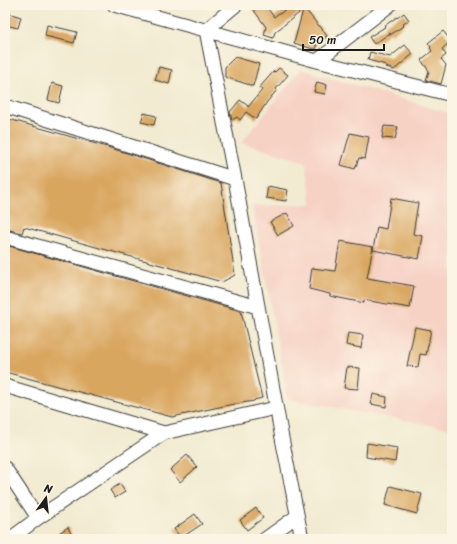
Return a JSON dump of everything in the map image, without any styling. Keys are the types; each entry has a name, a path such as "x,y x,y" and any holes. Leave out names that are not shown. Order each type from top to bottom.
{"street":[{"path":"114,5 317,61 451,93"},
{"path":"206,30 236,5"},
{"path":"317,61 390,5"},
{"path":"206,30 235,179 276,408 302,539"},
{"path":"5,106 235,179"},
{"path":"5,237 258,307"},
{"path":"5,386 164,433"},
{"path":"10,539 38,518 164,433 276,408"},
{"path":"5,468 38,518"},
{"path":"265,539 297,516"}],"shaded area":[{"path":"301,69 452,114 452,429 288,399 252,206 312,204 306,162 241,143"}],"building":[{"path":"250,5 265,5 274,17 290,5 311,5 305,9 327,36 316,44 316,50 294,43 303,10 275,32 273,38 264,35 266,27"},
{"path":"5,12 21,17 18,28 5,25"},
{"path":"404,13 409,20 390,35 390,33 374,44 369,37"},
{"path":"47,25 77,32 74,43 45,36"},
{"path":"443,31 451,41 442,49 446,55 441,59 446,65 441,84 426,80 429,71 421,60 432,51 428,43"},
{"path":"405,45 413,54 394,70 386,67 386,65 368,60 370,52 390,57"},
{"path":"235,57 259,64 253,86 225,77 225,67"},
{"path":"159,67 172,70 169,84 155,80"},
{"path":"279,68 288,75 276,89 277,90 256,119 246,112 240,120 237,117 232,120 230,112 240,100 248,107 263,89 259,88 274,71 275,72"},
{"path":"317,82 327,85 325,94 314,92"},
{"path":"52,83 63,86 59,103 48,100"},
{"path":"144,113 156,116 154,125 141,122"},
{"path":"5,118 114,149 221,183 235,275 222,282 24,227 22,233 5,229 7,223 5,222"},
{"path":"384,126 398,127 395,139 382,138"},
{"path":"350,133 369,137 365,159 359,158 355,169 341,165"},
{"path":"268,186 288,190 286,201 266,198"},
{"path":"391,198 418,203 413,234 423,236 419,259 373,250 377,227 386,229"},
{"path":"287,213 294,226 278,235 270,222"},
{"path":"340,241 373,247 367,278 414,286 410,308 364,300 364,303 330,296 330,294 309,289 312,268 335,271"},
{"path":"5,245 241,311 262,398 254,401 172,417 5,372"},
{"path":"415,327 431,330 426,355 420,354 418,367 407,366"},
{"path":"348,333 363,335 361,348 346,345"},
{"path":"347,367 360,368 358,389 344,388"},
{"path":"373,394 387,397 386,407 371,404"},
{"path":"367,443 397,448 395,462 366,457"},
{"path":"187,455 197,467 180,482 170,470"},
{"path":"120,484 125,492 115,498 110,490"},
{"path":"390,486 422,494 417,514 385,505"},
{"path":"256,508 263,518 247,530 240,520"},
{"path":"195,514 202,524 181,538 174,529"},
{"path":"68,527 72,536 67,539 63,539 59,533"}]}
